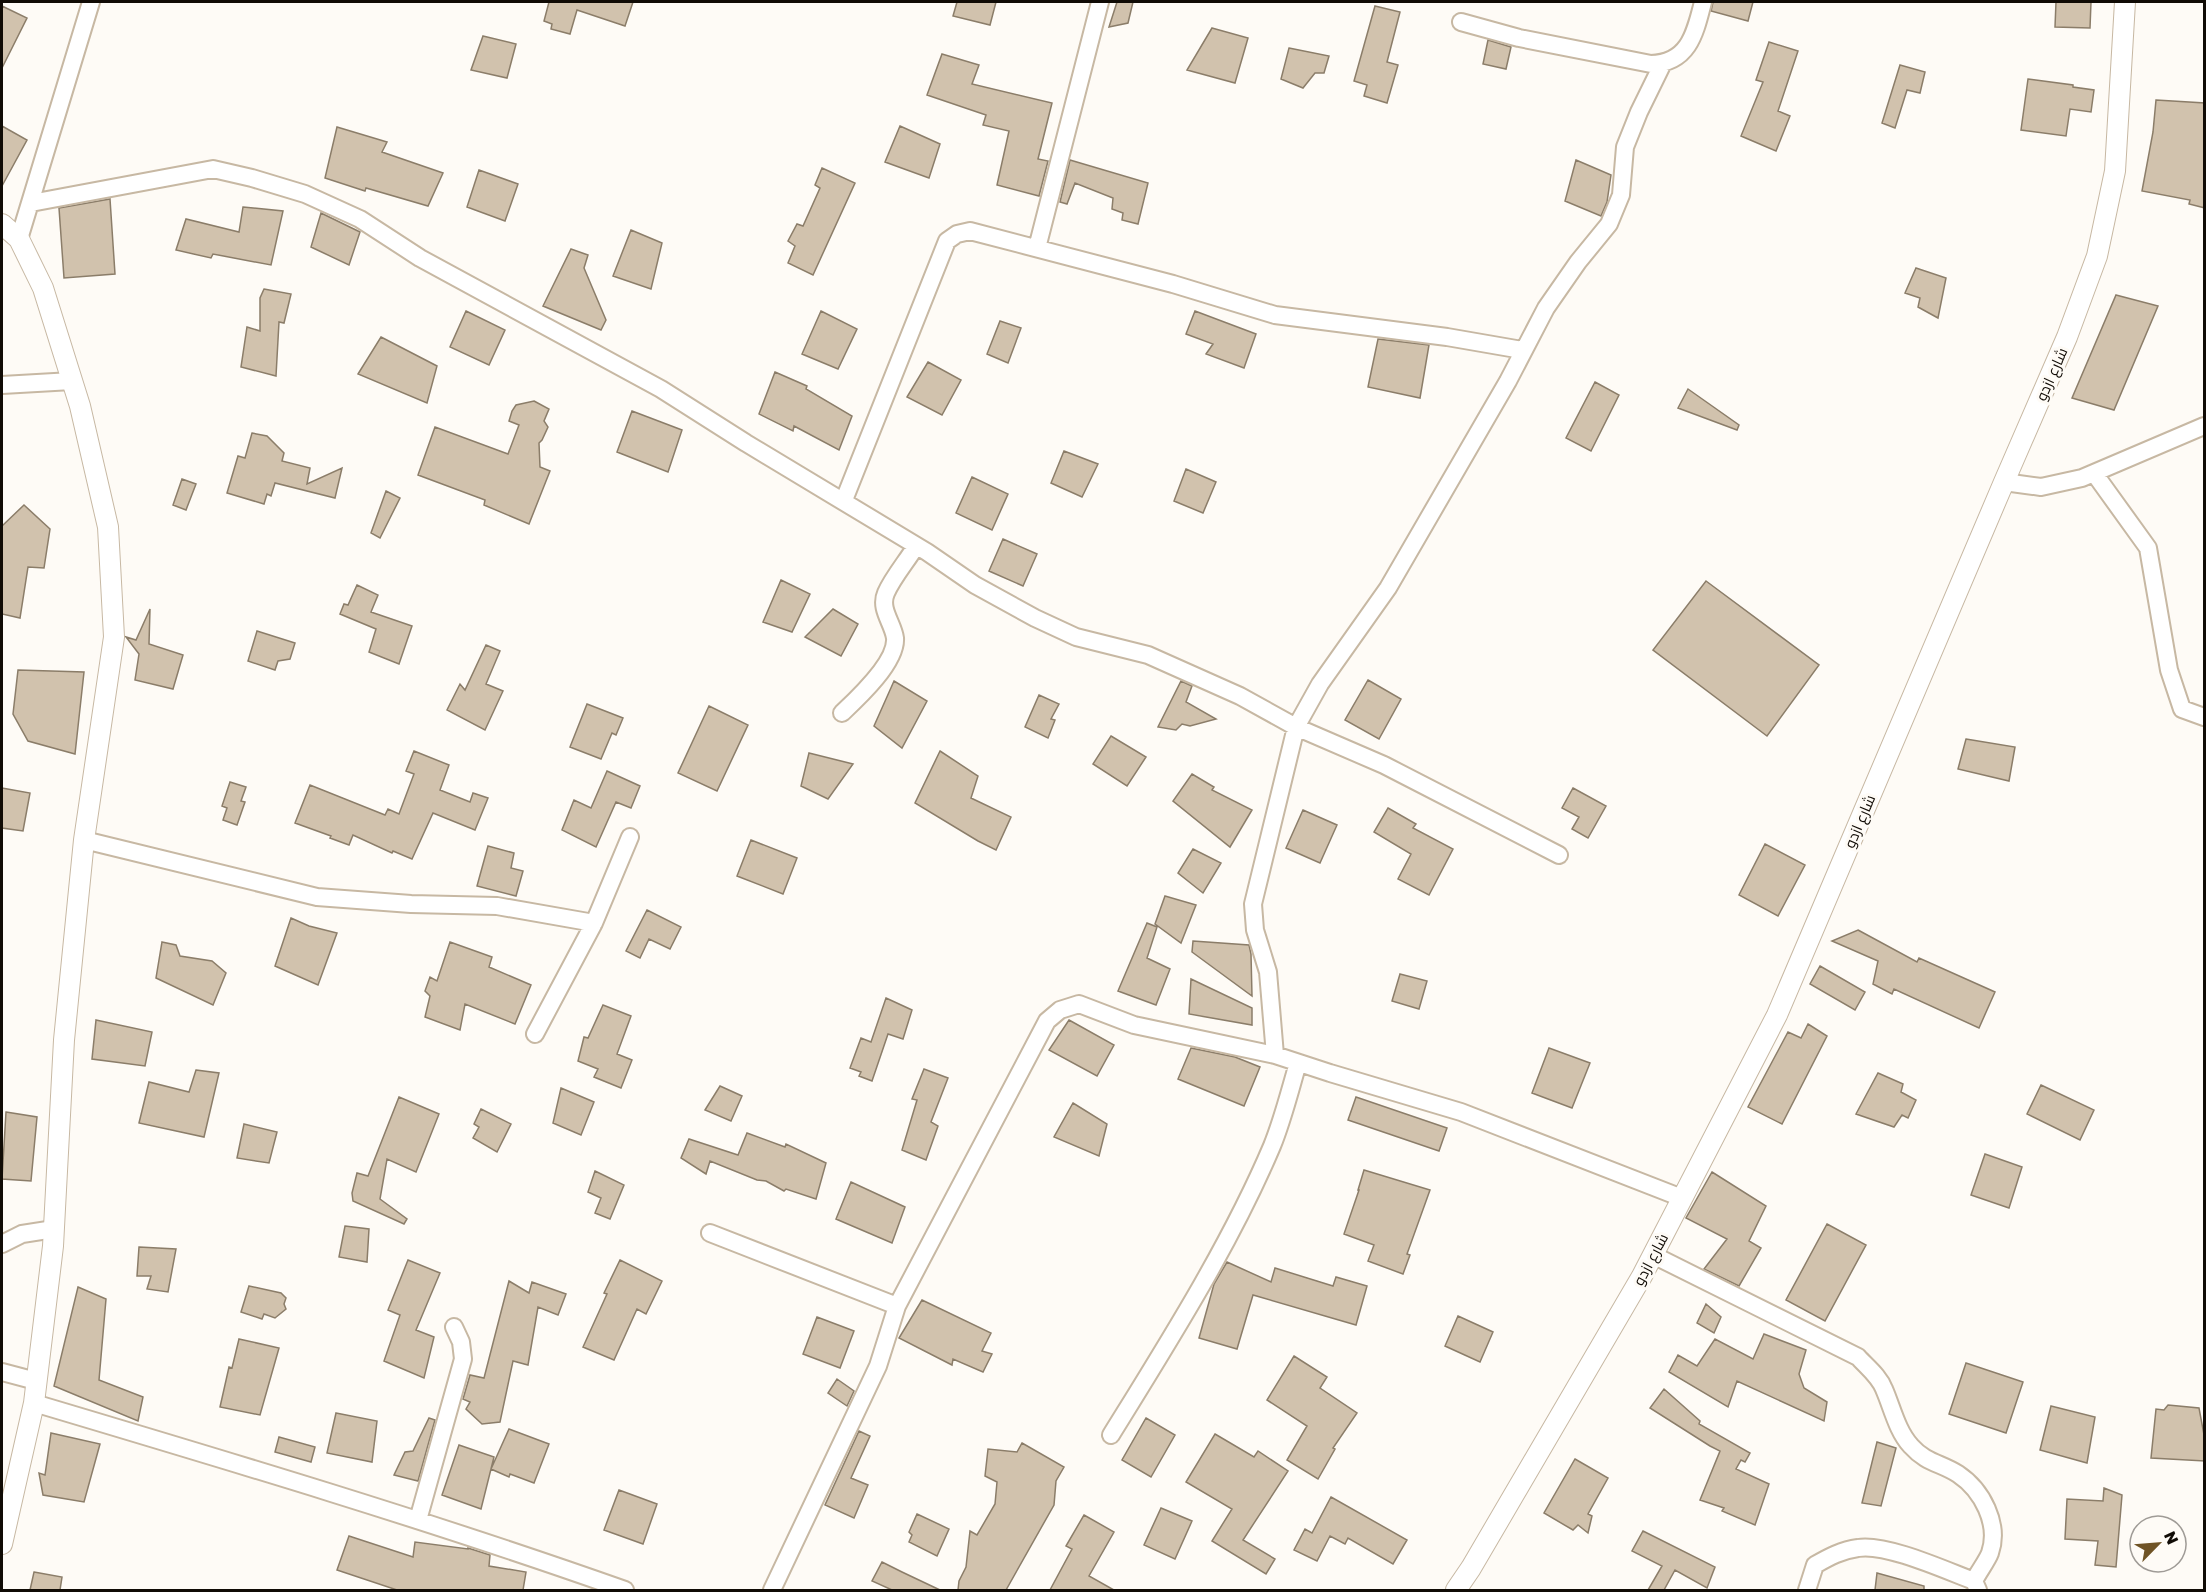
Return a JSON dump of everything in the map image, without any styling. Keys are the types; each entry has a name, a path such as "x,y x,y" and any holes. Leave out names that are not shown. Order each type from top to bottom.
{"street":[{"path":"20,239 92,2"},
{"path":"1037,248 1100,2"},
{"path":"1461,22 1519,38 1651,64 1675,59 1683,52 1695,32 1702,2"},
{"name":"شارع ازدو","path":"1456,1590 1483,1548 1653,1255 1777,1015 2067,337 2097,256 2115,171 2125,2"},
{"path":"1275,1055 1268,972 1255,930 1253,904 1296,727 1320,684 1388,588 1502,391 1546,308 1578,262 1610,224 1621,195 1626,147 1638,112 1663,63"},
{"path":"30,203 213,170 252,178 305,194 360,219 420,258 661,389 746,443 844,500 975,585 1035,618 1076,637 1148,655 1240,696 1296,727 1384,765 1559,855"},
{"path":"2,224 20,239 44,288 72,381 108,527 114,637 84,840 64,1040 54,1229 34,1403 2,1544"},
{"path":"844,500 947,241 957,234 969,231 1173,284 1275,315 1447,337 1522,350"},
{"path":"2,385 72,381"},
{"path":"2004,482 2041,487 2082,478 2204,425"},
{"path":"2094,473 2148,548 2169,670 2182,709 2205,717"},
{"path":"842,713 871,687 895,644 895,637 883,605 885,593 916,546"},
{"path":"535,1034 594,923 630,837"},
{"path":"84,840 317,897 411,904 497,906 594,923"},
{"path":"772,1590 878,1366 897,1306 1047,1021 1060,1010 1079,1004 1134,1025 1275,1055 1461,1112 1682,1198"},
{"path":"1111,1435 1156,1364 1230,1232 1272,1144 1298,1063"},
{"path":"2,1244 22,1234 54,1229"},
{"path":"710,1233 897,1306"},
{"path":"1653,1255 1858,1358 1883,1386 1894,1415 1910,1445 1929,1462 1956,1473 1977,1490 1991,1520 1993,1542 1989,1556 1980,1568 1976,1586 1901,1554 1861,1547 1834,1554 1815,1565 1807,1590"},
{"path":"418,1520 463,1359 461,1342 454,1327"},
{"path":"2,1372 36,1381"},
{"path":"34,1403 418,1520 625,1590"}],"building":[{"path":"549,2 633,2 625,26 577,10 570,34 551,29 552,24 544,21"},
{"path":"957,2 996,2 990,25 953,16"},
{"path":"1117,2 1133,2 1128,23 1109,27"},
{"path":"1713,2 1753,2 1748,21 1711,11"},
{"path":"2056,2 2091,2 2090,28 2055,27"},
{"path":"2,6 27,18 2,68"},
{"path":"1375,6 1400,12 1387,62 1398,65 1387,103 1364,96 1367,85 1354,81"},
{"path":"1212,28 1248,38 1235,83 1187,70"},
{"path":"483,36 516,44 507,78 471,70"},
{"path":"1488,40 1511,47 1506,69 1483,64"},
{"path":"1769,42 1798,51 1778,111 1790,116 1776,151 1741,136 1763,82 1756,80"},
{"path":"1289,48 1329,56 1324,73 1315,73 1303,88 1281,79"},
{"path":"942,54 979,65 972,84 1052,103 1038,159 1048,161 1039,196 997,185 1009,131 983,125 986,115 927,95"},
{"path":"1900,65 1925,72 1920,93 1907,90 1895,128 1882,123"},
{"path":"2028,79 2094,90 2091,112 2070,109 2066,136 2021,130"},
{"path":"2156,100 2205,103 2205,208 2189,204 2190,200 2142,191 2153,132"},
{"path":"2,126 27,140 2,186"},
{"path":"900,126 940,144 929,178 885,162"},
{"path":"337,127 387,142 382,152 443,173 428,206 366,188 365,191 325,178"},
{"path":"1070,160 1148,183 1138,224 1122,220 1123,213 1112,209 1113,198 1075,183 1067,204 1060,202"},
{"path":"1576,160 1611,175 1607,202 1601,216 1565,201"},
{"path":"822,168 855,183 813,275 788,263 795,246 788,241 797,224 803,226 820,188 815,185"},
{"path":"479,170 518,184 505,221 467,207"},
{"path":"110,199 115,274 64,278 59,208"},
{"path":"243,207 283,211 271,265 213,254 211,258 176,250 186,219 239,232"},
{"path":"321,213 360,232 349,265 311,247"},
{"path":"631,230 662,243 651,289 613,276"},
{"path":"571,249 588,255 584,268 606,320 601,330 543,306"},
{"path":"1916,268 1946,278 1938,318 1918,307 1920,298 1905,293"},
{"path":"264,289 291,294 284,323 279,322 276,376 241,367 247,327 260,331 260,298"},
{"path":"2116,295 2158,306 2114,410 2072,398"},
{"path":"466,311 505,330 489,365 450,347"},
{"path":"821,311 857,329 838,369 802,354"},
{"path":"1195,311 1256,334 1244,368 1206,354 1213,344 1186,334"},
{"path":"1000,321 1021,328 1008,363 987,354"},
{"path":"381,337 437,366 427,403 358,374"},
{"path":"1378,339 1429,345 1420,398 1368,387"},
{"path":"928,362 961,380 942,415 907,397"},
{"path":"775,372 807,386 806,389 852,416 839,450 794,426 793,431 759,414"},
{"path":"1595,382 1619,395 1591,451 1566,438"},
{"path":"1688,389 1739,425 1737,430 1678,408"},
{"path":"534,401 549,409 544,421 548,427 539,443 540,467 550,471 529,524 484,505 485,500 418,475 435,427 508,454 519,425 509,421 512,411 516,405"},
{"path":"632,411 682,430 668,472 617,452"},
{"path":"252,433 267,436 284,453 282,461 310,468 307,484 342,468 335,498 275,483 271,496 267,494 264,504 227,493 238,456 245,458"},
{"path":"1064,451 1098,464 1082,497 1051,483"},
{"path":"1186,469 1216,482 1203,513 1174,501"},
{"path":"972,477 1008,494 992,530 956,513"},
{"path":"182,479 196,484 186,510 173,505"},
{"path":"386,491 400,498 380,538 371,533"},
{"path":"24,505 50,529 44,568 28,567 20,618 2,614 2,526"},
{"path":"1003,539 1037,554 1023,586 989,571"},
{"path":"781,580 810,594 792,632 763,622"},
{"path":"1706,581 1819,665 1767,736 1653,650"},
{"path":"357,585 378,595 371,612 412,626 399,664 369,652 376,629 340,614 344,604 348,605"},
{"path":"150,609 149,644 183,655 173,689 135,680 139,654 126,637 136,640"},
{"path":"833,609 858,624 841,656 805,637"},
{"path":"257,631 295,643 290,659 278,661 275,670 248,661"},
{"path":"486,645 500,651 486,684 503,691 485,730 447,710 460,684 465,690"},
{"path":"18,670 84,672 75,754 28,741 13,714"},
{"path":"1368,680 1401,699 1379,739 1345,720"},
{"path":"894,681 927,701 902,748 874,726"},
{"path":"1181,681 1192,686 1186,702 1216,719 1190,726 1182,724 1176,730 1158,727"},
{"path":"1039,695 1059,704 1051,719 1055,720 1048,738 1025,727"},
{"path":"587,704 623,718 616,735 612,733 601,759 570,747"},
{"path":"709,706 748,725 717,791 678,773"},
{"path":"1111,736 1146,757 1127,786 1093,764"},
{"path":"1966,739 2015,747 2009,781 1958,769"},
{"path":"414,751 449,765 440,790 470,802 473,793 488,798 475,830 433,813 412,859 393,851 392,853 353,835 349,845 295,823 310,785 385,815 388,809 399,814 414,774 406,771"},
{"path":"940,751 978,776 971,798 1011,817 996,850 915,803"},
{"path":"809,753 853,764 828,799 801,786"},
{"path":"607,771 640,786 631,808 616,802 596,847 562,830 574,800 591,808"},
{"path":"1192,774 1214,787 1212,790 1252,810 1230,847 1173,801"},
{"path":"230,782 246,787 241,801 245,802 237,825 223,820 227,808 222,806"},
{"path":"2,788 30,793 23,831 2,828"},
{"path":"1573,788 1606,806 1588,838 1572,829 1579,817 1562,808"},
{"path":"1388,808 1416,824 1413,828 1453,849 1429,895 1398,879 1411,854 1374,832"},
{"path":"1303,810 1337,825 1320,863 1286,848"},
{"path":"751,840 797,858 783,894 737,876"},
{"path":"1765,844 1805,865 1778,916 1739,895"},
{"path":"488,846 514,853 511,868 523,871 516,896 477,886"},
{"path":"1193,849 1221,863 1203,893 1178,873"},
{"path":"1165,896 1196,905 1181,943 1155,924"},
{"path":"647,910 681,927 670,949 649,939 640,958 626,951"},
{"path":"291,918 309,926 337,933 318,985 275,966"},
{"path":"1147,923 1157,927 1147,958 1170,969 1156,1005 1118,991"},
{"path":"1858,930 1917,962 1919,958 1995,992 1979,1028 1894,989 1892,994 1873,984 1878,961 1832,941"},
{"path":"1193,941 1249,945 1252,996 1192,952"},
{"path":"162,942 176,945 180,956 212,961 226,973 213,1005 156,978"},
{"path":"450,942 492,957 489,967 531,985 515,1024 465,1004 460,1030 425,1017 430,996 425,991 430,977 437,981"},
{"path":"1820,966 1865,992 1855,1010 1810,984"},
{"path":"1400,974 1427,981 1419,1009 1392,1001"},
{"path":"1191,979 1252,1008 1252,1025 1189,1014"},
{"path":"886,998 912,1010 903,1039 888,1034 872,1081 859,1076 861,1072 850,1068 861,1038 871,1042"},
{"path":"603,1005 631,1016 617,1054 632,1060 621,1088 594,1077 598,1069 578,1061 584,1037 588,1038"},
{"path":"96,1020 152,1032 145,1066 92,1059"},
{"path":"1069,1020 1114,1045 1097,1076 1049,1050"},
{"path":"1808,1024 1827,1036 1782,1124 1748,1107 1788,1032 1801,1038"},
{"path":"1191,1048 1235,1057 1260,1067 1244,1106 1178,1079"},
{"path":"1549,1048 1590,1063 1572,1108 1532,1093"},
{"path":"924,1069 948,1078 931,1122 938,1126 926,1160 902,1150 917,1100 912,1099"},
{"path":"196,1070 219,1073 204,1137 139,1123 149,1082 189,1092"},
{"path":"1878,1073 1903,1084 1901,1092 1916,1100 1908,1118 1902,1115 1894,1127 1856,1114"},
{"path":"2041,1085 2094,1110 2080,1140 2027,1114"},
{"path":"720,1086 742,1096 731,1121 705,1110"},
{"path":"561,1088 594,1102 581,1135 553,1123"},
{"path":"399,1097 439,1114 416,1172 387,1159 380,1199 407,1219 404,1224 353,1201 352,1193 357,1173 368,1176"},
{"path":"1356,1097 1447,1128 1439,1151 1348,1120"},
{"path":"1073,1103 1107,1124 1099,1156 1054,1137"},
{"path":"481,1109 511,1124 497,1152 473,1138 479,1127 474,1124"},
{"path":"6,1112 37,1117 31,1181 2,1179"},
{"path":"244,1124 277,1132 269,1163 237,1158"},
{"path":"747,1133 785,1147 786,1144 826,1163 816,1199 786,1189 784,1191 766,1181 757,1180 710,1161 706,1174 681,1158 689,1139 738,1155"},
{"path":"1985,1154 2022,1167 2009,1208 1971,1195"},
{"path":"1364,1170 1430,1190 1407,1254 1410,1255 1403,1274 1368,1261 1374,1245 1344,1234"},
{"path":"595,1171 624,1185 610,1219 595,1213 601,1198 588,1192"},
{"path":"1712,1172 1766,1206 1749,1241 1761,1248 1739,1286 1704,1269 1727,1239 1686,1218"},
{"path":"851,1182 905,1207 892,1243 836,1219"},
{"path":"1827,1224 1866,1245 1825,1321 1786,1300"},
{"path":"345,1226 369,1229 367,1262 339,1257"},
{"path":"139,1247 176,1249 168,1292 147,1289 151,1276 137,1276"},
{"path":"408,1260 440,1273 416,1330 434,1337 424,1378 384,1361 400,1315 388,1310"},
{"path":"620,1260 662,1281 646,1314 637,1309 614,1360 583,1347 607,1294 604,1293"},
{"path":"1227,1262 1271,1282 1275,1268 1333,1286 1336,1277 1367,1286 1356,1325 1253,1295 1237,1349 1199,1338 1214,1284"},
{"path":"509,1281 529,1293 532,1282 566,1294 558,1315 538,1307 528,1365 513,1361 500,1422 482,1424 466,1409 470,1402 463,1399 470,1375 484,1378"},
{"path":"249,1286 281,1293 286,1298 284,1304 286,1309 275,1318 264,1314 262,1319 241,1312"},
{"path":"78,1287 106,1299 99,1380 143,1397 138,1421 54,1386"},
{"path":"922,1300 991,1333 982,1351 992,1354 983,1372 953,1359 952,1365 899,1338"},
{"path":"1706,1304 1721,1317 1714,1333 1697,1323"},
{"path":"1458,1316 1493,1332 1480,1362 1445,1346"},
{"path":"817,1317 854,1331 840,1368 803,1354"},
{"path":"1764,1334 1806,1350 1799,1374 1804,1388 1827,1402 1824,1421 1737,1381 1728,1407 1669,1372 1678,1355 1697,1366 1715,1339 1753,1359"},
{"path":"239,1339 279,1348 260,1415 220,1407 229,1367 232,1368"},
{"path":"1294,1356 1327,1377 1320,1388 1357,1413 1333,1448 1335,1449 1318,1479 1287,1460 1307,1426 1267,1400"},
{"path":"1966,1363 2023,1382 2006,1433 1949,1414"},
{"path":"837,1379 854,1391 847,1406 828,1393"},
{"path":"1664,1389 1700,1421 1699,1424 1750,1453 1745,1462 1741,1460 1736,1469 1769,1484 1755,1525 1722,1511 1724,1508 1700,1500 1720,1451 1650,1408"},
{"path":"2168,1405 2199,1408 2205,1440 2205,1461 2151,1458 2156,1409 2164,1410"},
{"path":"2051,1406 2095,1417 2087,1463 2040,1450"},
{"path":"336,1413 377,1421 372,1462 327,1453"},
{"path":"429,1418 435,1420 418,1481 394,1475 405,1452 413,1451"},
{"path":"1146,1418 1175,1435 1151,1477 1122,1460"},
{"path":"509,1429 549,1444 534,1483 510,1474 509,1477 491,1469"},
{"path":"859,1431 870,1436 851,1478 868,1485 854,1518 825,1505"},
{"path":"51,1433 100,1444 84,1502 43,1495 39,1473 45,1475"},
{"path":"1215,1434 1254,1457 1258,1451 1288,1471 1243,1540 1275,1559 1266,1574 1212,1541 1232,1509 1186,1482"},
{"path":"279,1437 315,1447 311,1462 275,1452"},
{"path":"1877,1442 1896,1448 1881,1506 1862,1503"},
{"path":"1022,1443 1064,1467 1056,1481 1054,1505 1006,1590 958,1590 959,1581 966,1567 970,1531 977,1535 995,1504 997,1482 985,1476 988,1449 1017,1452"},
{"path":"459,1445 494,1457 481,1509 442,1495"},
{"path":"1575,1459 1608,1478 1588,1514 1592,1516 1588,1533 1578,1525 1573,1530 1544,1513"},
{"path":"2104,1488 2122,1495 2116,1567 2095,1565 2098,1541 2065,1539 2067,1499 2103,1501"},
{"path":"619,1490 657,1504 643,1544 604,1530"},
{"path":"1331,1497 1407,1540 1393,1564 1348,1538 1345,1544 1330,1536 1317,1561 1294,1550 1305,1529 1312,1533"},
{"path":"1161,1508 1192,1521 1175,1559 1144,1545"},
{"path":"917,1514 949,1529 937,1556 909,1542 912,1535 909,1532"},
{"path":"1084,1515 1114,1532 1089,1576 1114,1590 1050,1590 1072,1549 1066,1546"},
{"path":"1643,1531 1715,1567 1707,1588 1675,1570 1664,1590 1648,1590 1662,1566 1632,1551"},
{"path":"349,1536 413,1557 415,1542 468,1548 490,1555 489,1566 526,1572 523,1590 397,1590 337,1570"},
{"path":"882,1562 940,1590 892,1590 872,1581"},
{"path":"34,1572 62,1577 60,1590 30,1590"},
{"path":"1877,1573 1924,1586 1924,1590 1875,1590"}]}
